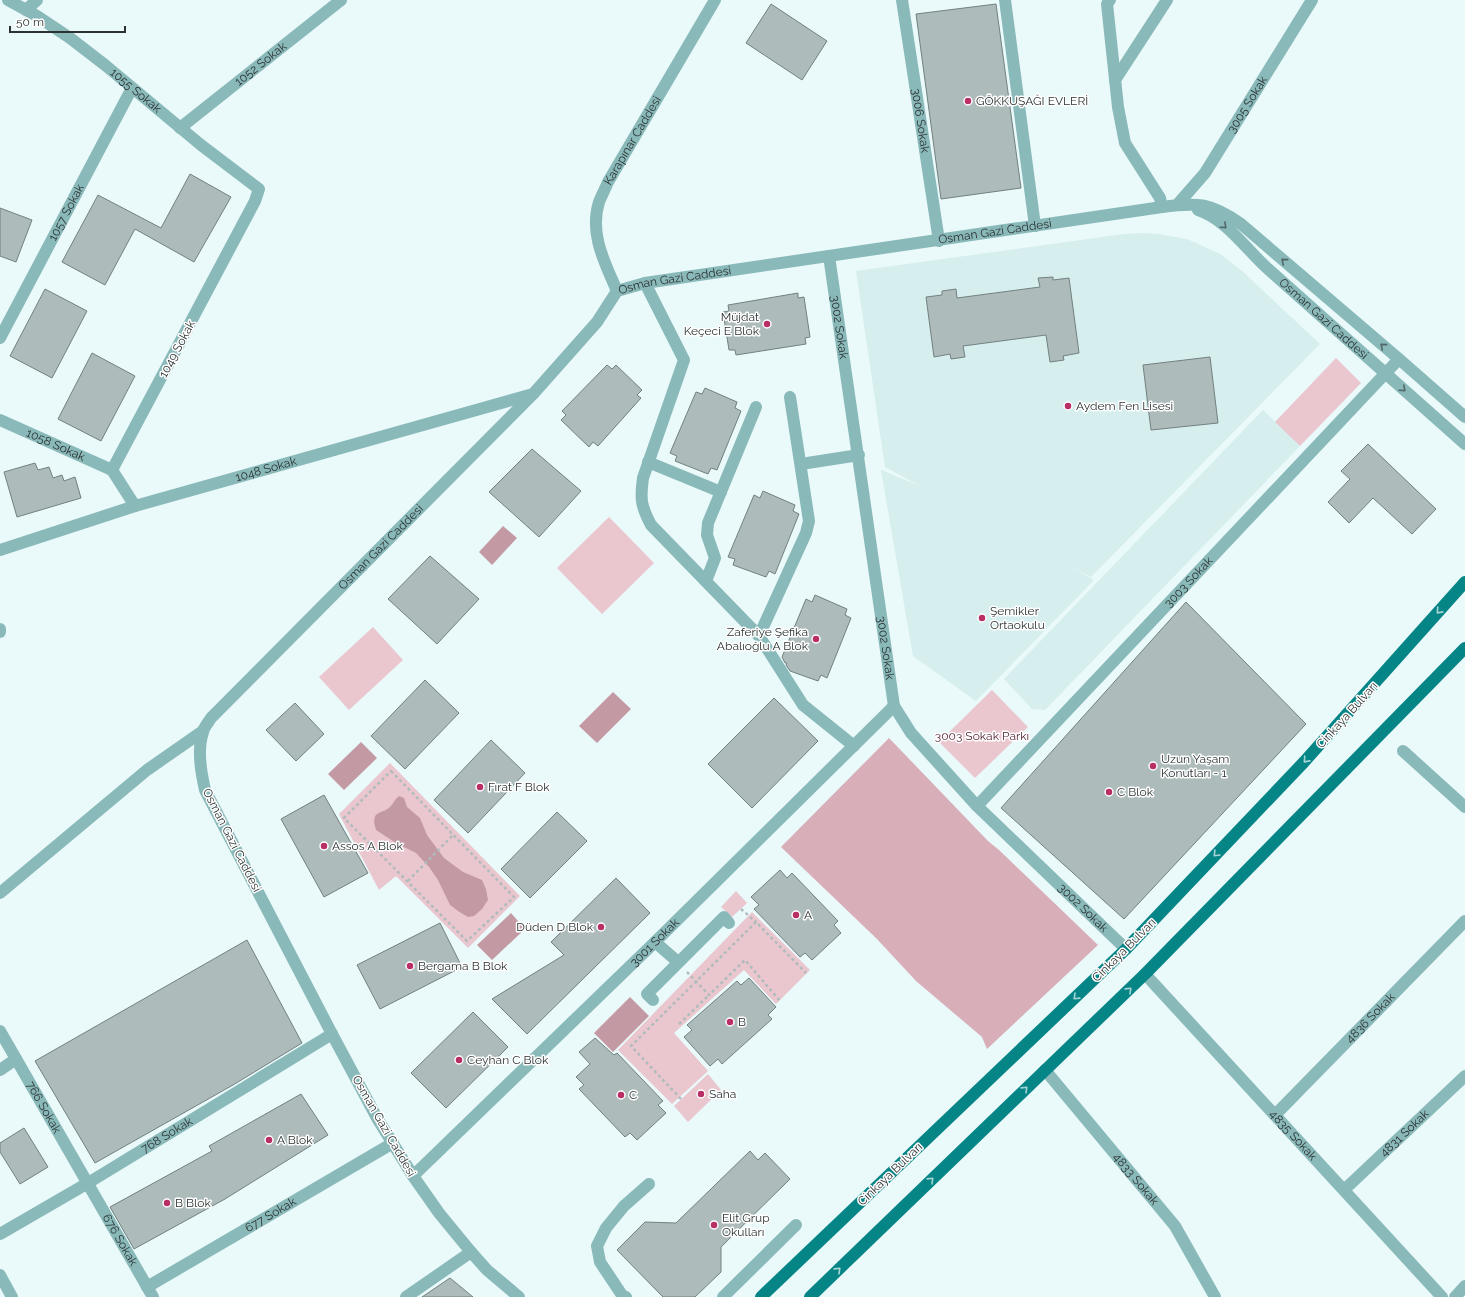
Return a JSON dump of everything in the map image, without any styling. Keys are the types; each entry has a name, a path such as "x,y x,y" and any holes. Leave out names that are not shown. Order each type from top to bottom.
{"main road":[{"name":"Cinkaya Bulvarı","path":"761,1297 1126,949 1304,762 1465,582"},
{"path":"810,1297 1145,974 1465,648"}],"street":[{"name":"1055 Sokak","path":"8,0 70,38 180,128 259,189"},
{"path":"26,10 37,0"},
{"name":"1052 Sokak","path":"180,128 341,0"},
{"name":"Karapınar Caddesi","path":"617,291 602,256 596,237 596,218 599,203 608,182 715,0"},
{"name":"3006 Sokak","path":"902,0 939,241"},
{"path":"1005,0 1035,226"},
{"path":"1115,80 1167,0"},
{"name":"3005 Sokak","path":"1177,205 1205,173 1312,0"},
{"path":"1108,1 1118,107 1125,143 1160,198 1162,207"},
{"name":"1057 Sokak","path":"0,338 132,88"},
{"name":"1049 Sokak","path":"112,470 252,208 259,189"},
{"name":"Osman Gazi Caddesi","path":"519,1297 487,1270 439,1213 413,1176 377,1118 205,790 200,757 201,742 203,731 211,718 534,393 596,322 617,291 645,283 939,241 1162,207 1195,204 1212,207 1235,220 1399,359 1465,418"},
{"name":"Osman Gazi Caddesi","path":"1177,205 1206,212 1216,219 1258,260 1465,444"},
{"name":"3002 Sokak","path":"829,256 859,455 894,706 911,733 977,806 1126,949"},
{"path":"645,283 684,360 643,478 641,494 643,509 651,525 759,636 803,705 854,746"},
{"name":"3003 Sokak","path":"977,806 1399,359"},
{"name":"1048 Sokak","path":"0,550 135,506 534,393"},
{"path":"759,636 806,533 809,521 790,397"},
{"path":"706,581 715,558 707,535 708,524 756,407"},
{"name":"1058 Sokak","path":"0,420 112,470"},
{"path":"801,464 859,455"},
{"path":"648,462 721,492"},
{"path":"112,470 135,506"},
{"name":"3001 Sokak","path":"413,1176 655,942 894,706"},
{"path":"0,893 147,770 203,731"},
{"path":"1403,751 1465,807"},
{"path":"653,1000 646,994 724,917 729,923"},
{"name":"4836 Sokak","path":"1275,1115 1465,921"},
{"path":"655,942 678,962"},
{"name":"4835 Sokak","path":"1145,974 1442,1297"},
{"name":"766 Sokak","path":"0,1031 88,1183"},
{"name":"768 Sokak","path":"0,1234 88,1183 332,1034"},
{"path":"0,1070 16,1060"},
{"name":"4833 Sokak","path":"1045,1070 1175,1226 1216,1297"},
{"name":"4831 Sokak","path":"1344,1190 1465,1076"},
{"name":"677 Sokak","path":"150,1292 393,1143"},
{"name":"676 Sokak","path":"88,1183 150,1292"},
{"path":"626,1297 622,1295 600,1262 597,1246 606,1228 620,1211 649,1184"},
{"path":"723,1297 796,1225"},
{"path":"406,1297 471,1252"},
{"path":"0,1275 12,1297"},
{"path":"1455,1297 1465,1286"}],"path":[{"path":"391,771 453,835 514,897 467,941 344,818 391,771"},
{"path":"408,881 453,835"},
{"path":"741,909 756,922 806,973"},
{"path":"681,1099 631,1046 756,922"},
{"path":"678,1024 745,960 780,1000"},
{"path":"697,981 709,995"}],"shaded area":[{"name":"Aydem Fen Lisesi","path":"1142,233 1187,239 1220,254 1242,271 1320,344 1091,577 1070,566 1094,580 976,701 913,656 881,470 920,486 885,467 856,271 1124,234"},
{"path":"1263,410 1300,446 1045,710 1032,709 1004,679"},
{"path":"503,526 517,538 492,565 479,552"},
{"path":"613,692 631,709 597,743 579,726"},
{"path":"889,738 988,841 1098,945 987,1049 982,1037 916,981 877,939 781,847"},
{"path":"361,742 377,758 344,790 328,774"},
{"path":"399,796 404,798 407,807 420,818 427,835 444,858 463,872 482,880 486,889 488,900 482,909 474,916 468,917 450,905 438,880 429,867 416,853 396,843 376,830 374,822 375,816 378,813 388,809"},
{"path":"511,913 525,929 492,960 477,945"},
{"path":"630,997 649,1016 613,1052 594,1033"}],"green space":[{"path":"1336,358 1361,383 1300,446 1275,422"},
{"path":"609,517 654,563 602,614 557,568"},
{"path":"373,627 403,660 349,710 319,677"},
{"name":"3003 Sokak Parkı","path":"992,690 1028,727 975,778 939,742"},
{"path":"390,763 520,896 468,948 396,876 379,890 339,814"},
{"path":"736,891 747,903 732,917 721,907"},
{"path":"752,912 810,970 776,1004 744,970 674,1033 708,1071 672,1104 618,1050"},
{"name":"Saha","path":"708,1074 721,1090 688,1122 674,1106"}],"building":[{"path":"771,4 827,41 802,80 746,43"},
{"name":"GÖKKUŞAĞI EVLERİ","path":"996,4 1021,188 941,199 916,14"},
{"path":"190,174 231,197 194,262 135,229 105,285 62,262 98,195 161,228"},
{"path":"0,208 32,220 16,262 0,256"},
{"path":"1053,277 1053,280 1069,278 1079,353 1063,356 1064,360 1050,362 1046,335 963,346 965,357 951,359 950,354 934,357 926,297 942,295 942,291 956,289 957,298 1040,287 1038,278"},
{"path":"45,289 87,311 52,378 10,356"},
{"name":"Müjdat Keçeci E Blok","path":"798,293 798,298 804,297 810,337 805,338 806,344 736,355 735,350 729,350 723,312 729,311 728,305"},
{"path":"92,353 135,376 101,441 58,419"},
{"path":"1210,357 1218,423 1151,430 1143,365"},
{"path":"607,365 612,369 616,365 642,390 637,395 641,398 598,446 593,442 589,447 561,420 566,415 562,411"},
{"path":"705,388 737,402 735,408 741,411 717,470 711,468 708,474 675,461 677,456 670,453 696,392 702,394"},
{"path":"1368,444 1436,509 1412,534 1373,498 1349,523 1328,502 1350,479 1341,471"},
{"path":"532,449 581,491 539,537 489,492"},
{"path":"35,463 38,470 49,467 53,478 62,475 64,481 75,477 81,498 17,517 4,472"},
{"path":"763,491 795,505 793,511 799,514 775,574 769,571 766,577 733,565 735,559 728,557 754,495 760,498"},
{"path":"430,556 479,599 437,644 388,599"},
{"name":"Zaferiye Şefika Abalıoğlu A Blok","path":"815,595 847,609 845,615 851,618 827,678 821,675 818,681 790,671 786,665 787,663 785,663 782,657 806,599 812,602"},
{"name":"Uzun Yaşam Konutları - 1","path":"1186,602 1306,724 1124,919 1001,808"},
{"path":"425,680 459,713 405,769 371,736"},
{"path":"774,698 818,741 752,808 708,764"},
{"path":"295,703 324,734 296,761 266,730"},
{"name":"Fırat F Blok","path":"491,740 525,773 468,833 434,800"},
{"name":"Assos A Blok","path":"324,795 368,873 324,897 281,819"},
{"path":"557,812 587,841 530,898 501,869"},
{"name":"A","path":"780,870 787,878 792,873 838,921 834,925 841,933 812,960 805,953 800,957 754,909 759,905 751,897"},
{"path":"616,878 650,913 527,1034 492,999 564,955 551,942"},
{"name":"Bergama B Blok","path":"440,923 462,967 380,1009 357,965"},
{"path":"247,940 302,1043 233,1085 95,1163 35,1061"},
{"name":"B","path":"749,978 776,1007 768,1015 772,1019 722,1064 718,1059 710,1066 684,1037 692,1030 687,1025 737,981 741,985"},
{"name":"Ceyhan C Blok","path":"473,1012 508,1047 446,1108 411,1073"},
{"name":"C","path":"595,1038 614,1055 617,1053 663,1101 658,1105 666,1113 637,1140 630,1133 625,1137 579,1089 584,1085 576,1077 590,1064 579,1052"},
{"path":"301,1094 328,1135 225,1199 134,1249 110,1207 212,1151 209,1146"},
{"path":"24,1128 48,1167 20,1184 0,1152 0,1143"},
{"name":"Elit Grup Okulları","path":"750,1151 758,1160 765,1153 790,1179 721,1247 721,1272 695,1297 663,1297 617,1250 645,1222 676,1223"},
{"path":"450,1278 473,1297 422,1297"}],"place":[{"name":"GÖKKUŞAĞI EVLERİ","path":"968,101"},
{"name":"Müjdat Keçeci E Blok","path":"767,324"},
{"name":"Aydem Fen Lisesi","path":"1068,406"},
{"name":"Şemikler Ortaokulu","path":"982,618"},
{"name":"Zaferiye Şefika Abalıoğlu A Blok","path":"816,639"},
{"name":"Uzun Yaşam Konutları - 1","path":"1153,766"},
{"name":"Fırat F Blok","path":"480,787"},
{"name":"C Blok","path":"1109,792"},
{"name":"Assos A Blok","path":"324,846"},
{"name":"A","path":"796,915"},
{"name":"Düden D Blok","path":"601,927"},
{"name":"Bergama B Blok","path":"410,966"},
{"name":"B","path":"730,1022"},
{"name":"Ceyhan C Blok","path":"459,1060"},
{"name":"Saha","path":"701,1094"},
{"name":"C","path":"621,1095"},
{"name":"A Blok","path":"269,1140"},
{"name":"B Blok","path":"167,1203"},
{"name":"Elit Grup Okulları","path":"714,1225"}]}
